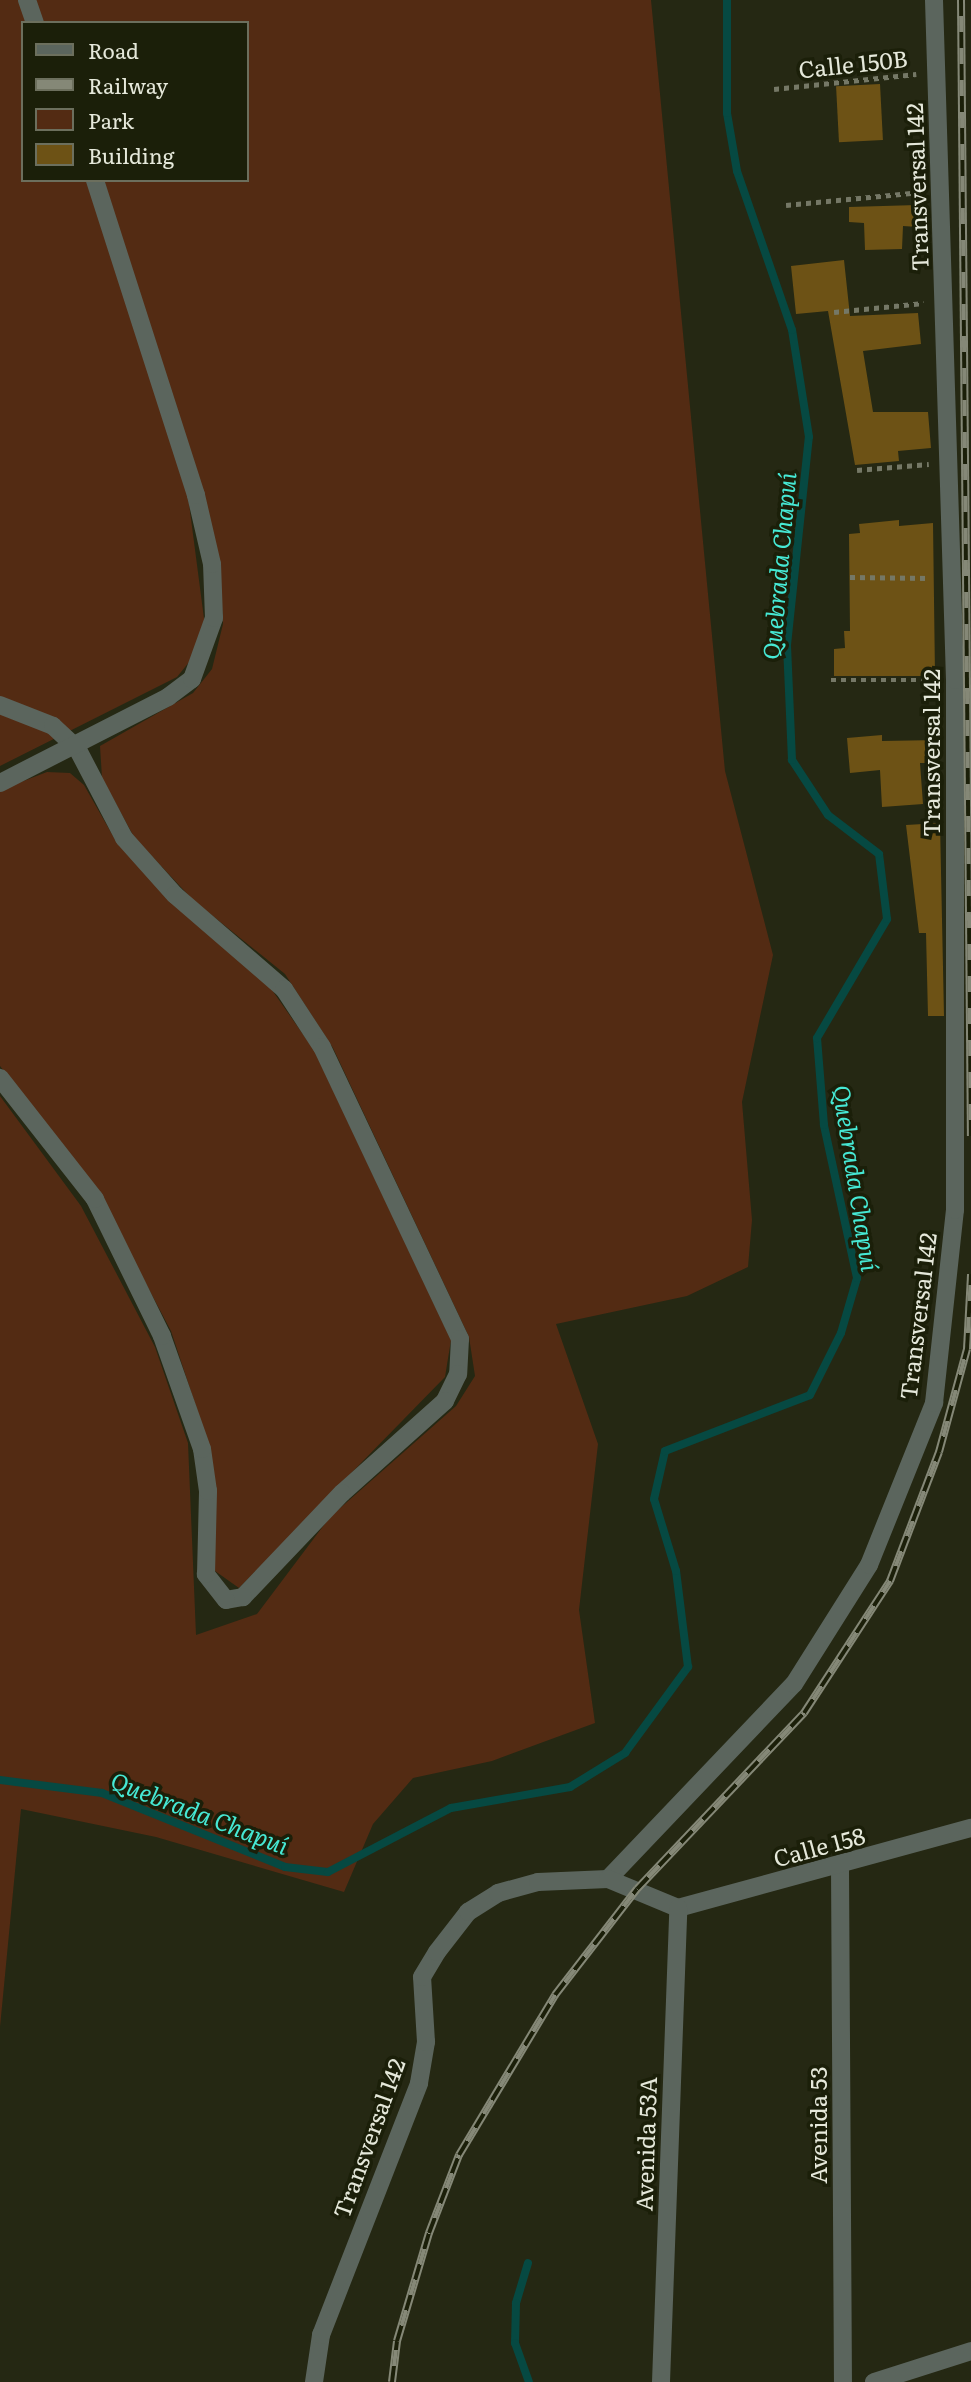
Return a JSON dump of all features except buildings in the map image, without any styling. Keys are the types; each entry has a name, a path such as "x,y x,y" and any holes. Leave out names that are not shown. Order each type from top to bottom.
{"street":[{"path":"27,0 35,21"},
{"name":"Transversal 142","path":"314,2382 321,2335 419,2083 426,2042 422,1977 468,1912 498,1893 572,1877 608,1879 794,1684 869,1565 934,1403 956,1210 955,680 934,0"},
{"path":"0,783 76,748 192,679 214,618 212,564 196,495 96,182"},
{"path":"0,705 53,726 76,748 124,838 175,895 284,989 322,1047 460,1339 458,1374 445,1401 342,1493 243,1597 226,1600 206,1574 208,1491 202,1448 162,1336 95,1199 0,1078"},
{"name":"Calle 158","path":"678,1908 840,1867 971,1828"},
{"name":"Avenida 53","path":"840,1867 843,2382"},
{"path":"608,1879 678,1908"},
{"name":"Avenida 53A","path":"661,2382 678,1908"},
{"path":"874,2382 971,2351"}],"path":[{"name":"Calle 150B","path":"774,89 936,72"},
{"path":"786,205 941,191"},
{"path":"834,312 944,301"},
{"path":"857,470 949,462"},
{"path":"850,577 952,578"},
{"path":"831,680 955,680"}],"green space":[{"path":"0,0 19,0 27,21 21,21 21,182 88,182 188,496 205,626 194,656 177,677 0,766"},
{"path":"33,0 651,0 725,771 773,955 742,1102 752,1220 748,1267 687,1296 556,1324 598,1444 579,1610 595,1723 492,1761 413,1778 373,1824 344,1892 156,1837 21,1809 0,2027 0,1096 81,1206 155,1347 188,1443 196,1635 257,1614 330,1517 456,1406 475,1376 469,1337 333,1048 285,974 193,900 134,837 102,778 100,746 193,693 212,669 223,624 219,561 103,182 248,182 248,21 41,21"},
{"path":"47,772 70,773 84,785 117,843 272,990 314,1050 451,1340 445,1377 239,1588 215,1571 209,1446 171,1331 97,1191 0,1066 0,790"}],"waterway":[{"name":"Quebrada Chapuí","path":"0,1780 102,1793 285,1867 328,1872 451,1808 570,1787 625,1753 688,1667 676,1571 654,1499 665,1451 810,1395 841,1333 857,1278 824,1125 817,1038 887,919 879,854 828,815 792,760 787,645 809,437 792,330 737,171 727,113 727,0"},
{"path":"528,2263 516,2303 515,2343 529,2382"}],"railway":[{"path":"961,0 971,1136"},
{"path":"392,2382 397,2341 429,2233 459,2155 555,1995 637,1889 804,1713 890,1581 939,1452 967,1349 971,1274"}]}
